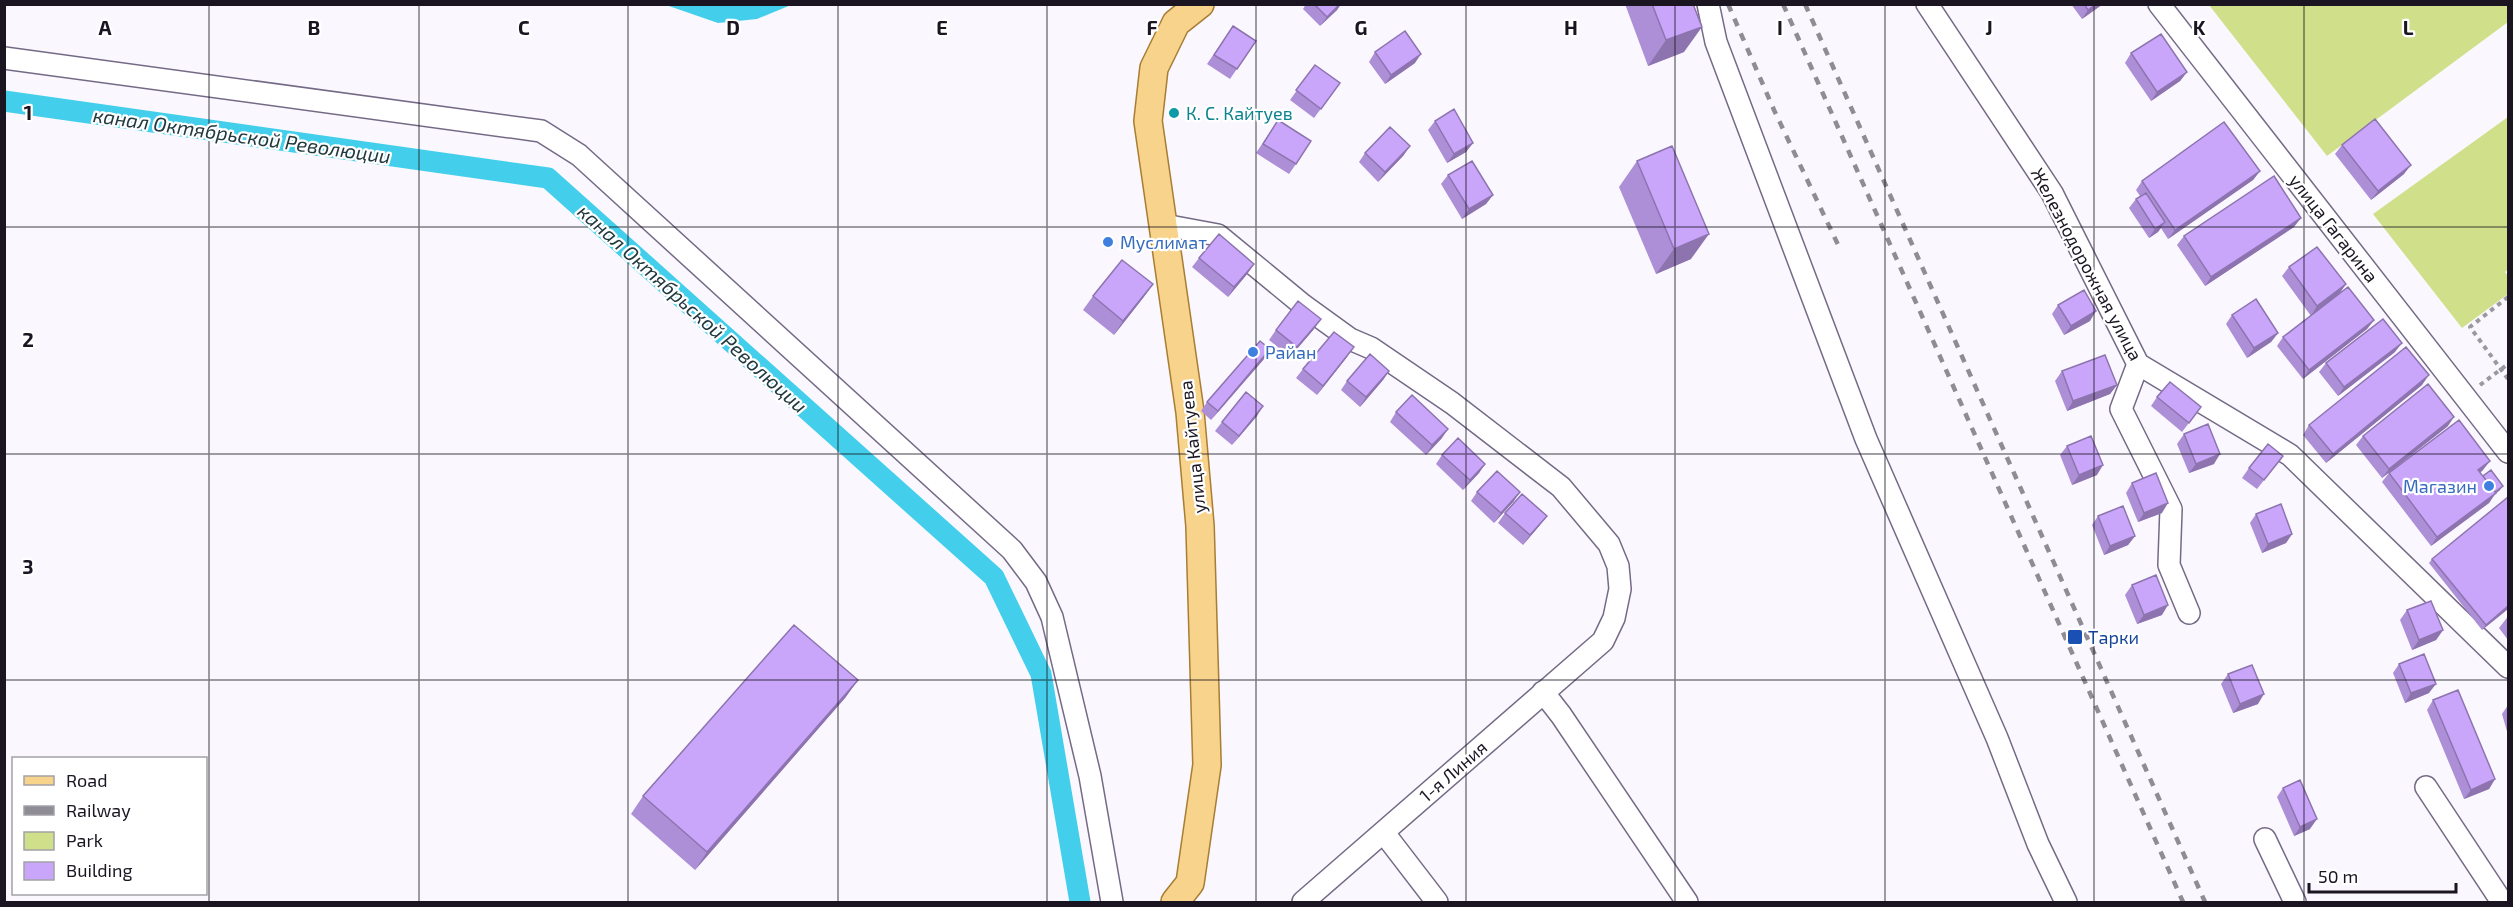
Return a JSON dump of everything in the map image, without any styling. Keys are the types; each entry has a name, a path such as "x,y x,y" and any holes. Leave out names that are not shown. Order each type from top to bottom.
{"main road":[{"name":"улица Кайтуева","path":"1175,903 1190,883 1207,765 1200,526 1190,412 1148,121 1154,68 1176,23 1200,4"}],"street":[{"path":"1708,4 1716,42 1866,439 1997,738 2038,844 2066,903"},
{"name":"Железнодорожная улица","path":"1928,4 2052,193 2138,364 2290,455 2508,667"},
{"name":"улица Гагарина","path":"2159,4 2508,452"},
{"path":"4,58 541,131 579,155 1012,550 1036,582 1052,617 1082,742 1112,903"},
{"name":"1-я Линия","path":"1164,225 1218,235 1303,305 1350,339 1371,348 1452,403 1561,487 1609,544 1618,566 1620,589 1614,618 1603,641 1303,903"},
{"path":"2138,364 2121,409 2171,509 2169,565 2189,613"},
{"path":"1543,692 1561,715 1687,903"},
{"path":"2426,787 2502,903"},
{"path":"1384,832 1437,903"},
{"path":"2265,839 2295,903"}],"path":[{"path":"2508,297 2470,327 2508,379"},
{"path":"2465,396 2508,364"}],"green space":[{"path":"2209,5 2508,5 2508,22 2327,156"},
{"path":"2508,117 2508,269 2505,272 2508,276 2508,294 2462,328 2373,214"}],"water":[{"path":"666,5 791,5 757,19 718,23"}],"building":[{"path":"1314,4 1340,4 1327,17"},
{"path":"1652,4 1693,4 1702,27 1666,40"},
{"path":"2084,4 2096,4 2088,10"},
{"path":"1233,26 1256,41 1237,69 1214,55"},
{"path":"1405,31 1421,54 1391,75 1375,52"},
{"path":"2161,34 2187,72 2157,92 2131,53"},
{"path":"1315,65 1340,83 1321,109 1296,90"},
{"path":"1454,109 1473,143 1454,154 1435,121"},
{"path":"2375,119 2411,165 2378,191 2342,145"},
{"path":"1278,120 1311,141 1296,164 1263,144"},
{"path":"2224,122 2260,171 2175,230 2142,181"},
{"path":"1390,127 1410,146 1385,172 1365,153"},
{"path":"1672,146 1709,234 1674,249 1637,161"},
{"path":"1472,161 1493,195 1469,209 1448,175"},
{"path":"2274,176 2301,218 2211,277 2184,236"},
{"path":"2146,193 2165,222 2155,229 2136,199"},
{"path":"1219,234 1254,264 1234,287 1199,258"},
{"path":"2317,247 2346,284 2317,306 2289,267"},
{"path":"1122,260 1153,284 1123,321 1093,296"},
{"path":"2348,287 2374,320 2309,370 2283,337"},
{"path":"2084,290 2096,311 2071,326 2058,305"},
{"path":"2256,299 2278,333 2254,348 2232,315"},
{"path":"1298,301 1321,319 1297,347 1276,330"},
{"path":"2383,319 2402,343 2344,387 2326,363"},
{"path":"1334,332 1354,347 1323,386 1303,369"},
{"path":"1260,341 1270,349 1218,411 1207,402"},
{"path":"2406,347 2429,375 2333,454 2309,425"},
{"path":"1370,354 1389,371 1366,397 1347,381"},
{"path":"2105,355 2117,385 2073,401 2062,371"},
{"path":"2170,382 2201,407 2189,423 2157,397"},
{"path":"2428,384 2454,417 2389,469 2363,436"},
{"path":"1246,392 1263,406 1239,436 1222,422"},
{"path":"1412,395 1448,429 1432,445 1396,412"},
{"path":"2459,420 2490,461 2478,470 2496,493 2437,537 2389,473"},
{"path":"2208,424 2220,454 2196,464 2184,434"},
{"path":"2091,436 2103,465 2079,475 2067,446"},
{"path":"1458,438 1485,464 1470,480 1442,455"},
{"path":"2268,444 2283,456 2264,480 2249,468"},
{"path":"2491,470 2503,486 2495,492 2483,476"},
{"path":"1497,471 1520,492 1501,513 1477,492"},
{"path":"2156,473 2168,503 2144,513 2132,483"},
{"path":"1522,494 1547,516 1530,535 1505,513"},
{"path":"2508,497 2508,606 2486,625 2432,559"},
{"path":"2281,504 2292,534 2268,544 2256,514"},
{"path":"2123,506 2135,536 2110,546 2098,516"},
{"path":"2156,575 2168,605 2144,615 2132,585"},
{"path":"2431,601 2443,630 2419,640 2407,610"},
{"path":"794,625 858,680 707,852 643,796"},
{"path":"2424,654 2436,684 2411,693 2399,664"},
{"path":"2252,665 2264,694 2240,704 2228,674"},
{"path":"2458,690 2495,779 2471,790 2433,700"},
{"path":"2300,780 2317,819 2300,827 2283,788"}],"waterway":[{"name":"канал Октябрьской Революции","path":"4,101 548,178 994,577 1041,674 1080,902"}],"railway":[{"path":"1728,4 1774,110 1841,251"},
{"path":"1783,4 2183,902"},
{"path":"1805,4 2205,902"}],"place":[{"name":"К. С. Кайтуев","path":"1174,113"},
{"name":"Муслимат","path":"1108,242"},
{"name":"Райан","path":"1253,352"},
{"name":"Магазин","path":"2489,486"},
{"name":"Тарки","path":"2075,637"}]}
